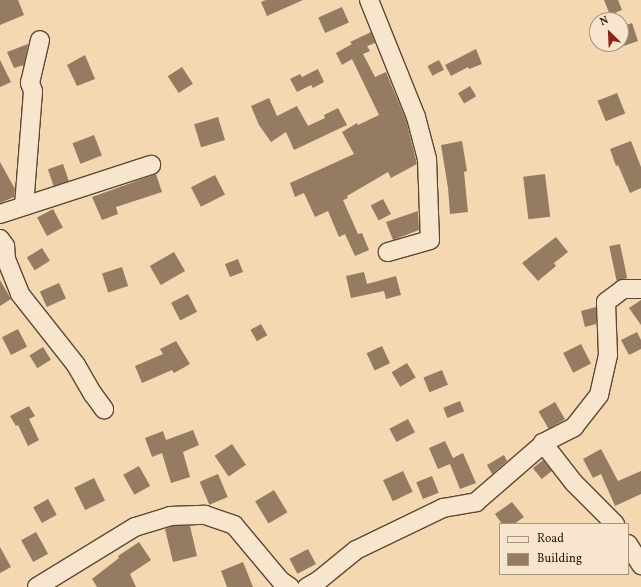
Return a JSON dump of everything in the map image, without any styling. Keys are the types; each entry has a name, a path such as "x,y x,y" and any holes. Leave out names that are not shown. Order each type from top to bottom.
{"street":[{"path":"369,0 416,118 427,158 430,240 388,252"},
{"path":"24,206 33,91 30,83 40,40"},
{"path":"0,214 151,165"},
{"path":"0,239 5,246 6,259 20,294 76,365 104,409"},
{"path":"307,587 318,581 356,550 443,508 476,502 544,443 574,427 599,395 608,355 606,302 623,288 641,289"},
{"path":"544,443 574,483 614,523"},
{"path":"37,587 135,527 170,516 205,516 234,525 281,581 290,587"},
{"path":"629,546 641,565"}],"building":[{"path":"0,0 18,0 24,15 0,25"},
{"path":"266,0 303,0 267,16 261,2"},
{"path":"604,0 618,0 622,10 617,12 609,12"},
{"path":"342,7 349,23 325,33 318,18"},
{"path":"632,23 638,41 629,44 629,24"},
{"path":"371,32 375,43 367,46 370,51 363,54 375,77 386,72 406,120 417,164 391,178 388,172 347,196 348,198 343,200 358,234 362,233 369,250 355,256 345,234 339,237 328,211 315,217 304,193 295,197 290,183 354,154 342,132 357,123 358,125 379,115 352,59 342,65 336,53 352,44 350,42"},
{"path":"28,44 24,65 14,68 7,52"},
{"path":"476,49 482,64 469,69 468,67 451,76 445,65"},
{"path":"85,55 95,79 77,86 67,65"},
{"path":"0,60 11,82 0,87"},
{"path":"439,60 444,70 432,76 427,66"},
{"path":"182,67 193,84 179,93 168,76"},
{"path":"318,69 324,82 313,88 311,85 297,92 290,79 300,74 302,77"},
{"path":"470,86 476,96 464,103 458,93"},
{"path":"617,93 625,113 606,121 598,101"},
{"path":"269,98 277,116 297,106 308,126 325,118 324,115 338,108 347,125 294,150 286,132 271,142 259,125 251,106"},
{"path":"218,117 225,140 201,147 194,124"},
{"path":"94,135 102,156 80,164 73,143"},
{"path":"462,141 467,171 464,172 468,212 450,214 448,188 441,145"},
{"path":"631,141 641,167 641,188 630,193 618,165 616,166 610,149"},
{"path":"0,162 15,189 14,197 0,203"},
{"path":"63,164 69,181 54,186 48,169"},
{"path":"156,174 162,192 116,207 118,214 102,220 92,197"},
{"path":"545,174 550,217 528,219 523,177"},
{"path":"215,175 225,195 201,207 191,187"},
{"path":"383,199 391,214 379,221 371,206"},
{"path":"53,209 63,228 47,236 37,217"},
{"path":"418,211 419,230 393,240 386,222"},
{"path":"556,237 568,252 554,263 556,266 538,281 522,263"},
{"path":"620,244 627,278 617,281 609,246"},
{"path":"42,248 50,261 35,270 27,258"},
{"path":"174,252 185,271 161,285 150,266"},
{"path":"238,259 243,272 230,277 225,264"},
{"path":"122,267 128,286 108,293 102,273"},
{"path":"364,272 367,284 396,276 401,295 386,299 384,291 351,298 346,276"},
{"path":"0,280 11,299 0,306"},
{"path":"59,283 66,299 47,307 40,292"},
{"path":"188,294 197,312 180,320 171,303"},
{"path":"641,300 641,325 629,308"},
{"path":"596,307 596,324 585,327 581,311"},
{"path":"261,324 267,335 257,341 251,330"},
{"path":"18,329 27,347 11,355 2,337"},
{"path":"637,332 641,340 641,349 629,355 621,340"},
{"path":"176,341 190,364 174,373 172,370 142,383 135,366 163,354 160,349"},
{"path":"581,344 591,364 573,373 563,353"},
{"path":"382,346 390,363 375,370 367,353"},
{"path":"43,347 51,360 37,368 29,355"},
{"path":"407,363 416,378 400,387 392,372"},
{"path":"442,370 448,385 429,392 423,377"},
{"path":"460,401 464,411 447,418 443,408"},
{"path":"555,402 565,419 549,429 539,412"},
{"path":"29,406 35,416 29,419 39,440 28,446 18,425 16,426 10,416"},
{"path":"408,419 415,432 397,442 389,429"},
{"path":"193,430 199,445 183,452 190,477 171,483 162,453 152,457 145,438 163,431 166,440"},
{"path":"445,441 453,458 463,453 476,483 460,489 450,464 438,469 429,448"},
{"path":"232,444 246,465 229,476 215,456"},
{"path":"601,449 618,481 641,471 641,494 615,506 601,474 593,478 583,459"},
{"path":"504,455 507,461 492,474 487,465"},
{"path":"543,460 552,471 542,479 533,468"},
{"path":"139,466 150,486 134,495 123,475"},
{"path":"403,471 413,492 393,501 383,480"},
{"path":"218,474 228,497 209,505 200,482"},
{"path":"432,476 439,493 423,499 416,482"},
{"path":"94,478 105,500 85,510 74,488"},
{"path":"274,490 287,512 269,524 255,501"},
{"path":"48,499 57,515 42,523 33,507"},
{"path":"512,502 524,517 515,523 501,523 495,514"},
{"path":"172,526 190,526 197,556 173,562 165,529"},
{"path":"36,532 48,554 33,562 21,540"},
{"path":"139,542 151,560 130,574 136,587 97,587 92,579 119,558 118,556"},
{"path":"0,547 11,567 0,573"},
{"path":"308,549 316,564 297,574 289,559"},
{"path":"243,562 253,587 227,587 221,571"}]}
